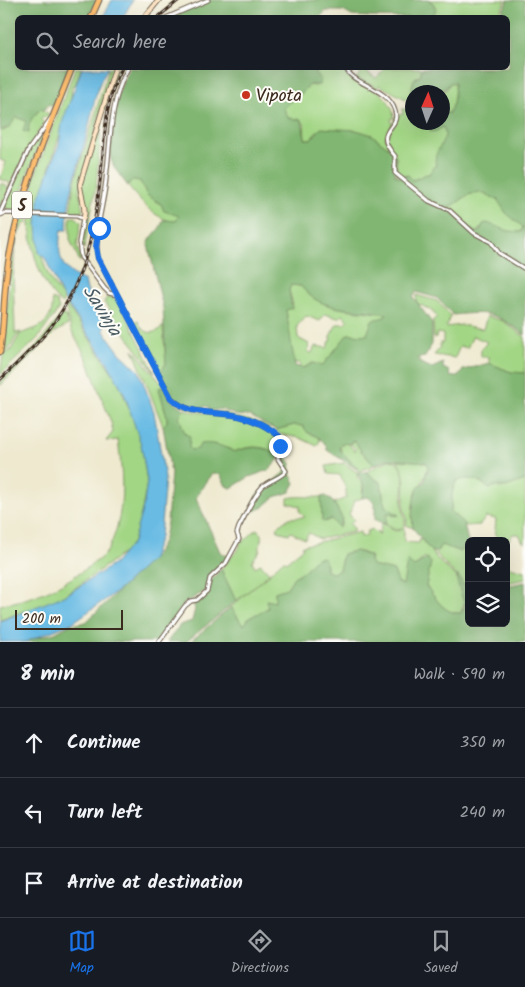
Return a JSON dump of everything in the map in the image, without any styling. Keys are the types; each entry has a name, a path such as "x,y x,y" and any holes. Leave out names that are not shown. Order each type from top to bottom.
{"main road":[{"path":"92,15 99,0"},
{"name":"5","path":"0,351 6,274 19,214 71,70"}],"street":[{"path":"146,15 158,0"},
{"path":"173,15 208,0"},
{"path":"114,70 80,184 85,213 79,242 82,257 109,293 118,295"},
{"path":"127,70 116,98 110,124 106,178 96,247 98,258 171,398 177,404 195,411 226,414 270,428 279,436 278,459 286,471 283,475 265,484 259,492 239,528 237,533 239,539 231,555 210,578 207,591 197,600 185,606 159,642"},
{"path":"348,70 354,77 377,89 395,109 395,118 385,139 386,145 395,156 396,173 428,201 449,210 474,233 491,242 499,253 525,269"},
{"path":"0,214 28,149 54,114"},
{"path":"0,214 72,216 83,219"}],"green space":[{"path":"0,0 96,0 90,15 15,15 15,70 68,70 54,107 49,104 44,110 40,109 30,123 29,133 23,131 26,121 16,117 10,127 0,131"},
{"path":"209,0 429,0 434,4 436,10 433,15 350,15 343,11 326,11 322,15 174,15"},
{"path":"429,0 506,0 498,15 433,15 432,2"},
{"path":"508,0 525,0 525,335 492,315 476,313 453,315 437,298 416,292 413,297 432,323 432,344 425,357 418,358 420,363 432,368 443,363 443,368 449,371 450,376 453,377 460,375 463,370 489,363 511,372 525,373 525,480 506,487 495,486 489,489 482,483 474,480 456,481 452,493 451,512 464,524 467,537 465,537 465,546 461,552 441,545 436,553 431,551 413,528 414,499 418,488 425,481 428,466 426,462 388,459 374,465 361,451 355,441 351,441 351,444 342,443 339,447 341,451 360,471 327,450 327,447 318,437 308,433 303,426 294,425 276,430 250,416 236,415 221,409 209,411 209,407 204,406 203,411 194,410 180,404 171,393 160,372 166,364 163,307 148,245 163,220 176,221 179,216 164,211 161,204 147,195 140,181 133,180 127,185 112,162 109,144 111,121 128,70 314,70 314,72 321,80 319,85 309,85 284,109 288,118 302,120 305,139 311,139 321,128 356,130 372,135 390,149 395,156 395,175 400,177 408,175 412,180 429,174 436,165 436,155 445,137 444,130 450,130 450,111 453,104 455,83 448,85 412,85 414,79 420,76 422,70 510,70 510,15 501,15","holes":["479,192 497,199 506,213 523,227 521,232 509,231 487,223 483,224 480,231 476,233 448,209 468,195","291,285 301,286 309,295 319,301 340,308 387,314 385,317 372,320 367,335 348,334 322,366 313,363 303,368 295,366 286,310 292,308 289,290"]},
{"path":"74,70 80,70 76,83 72,87 71,99 49,169 39,212 26,211 25,206 33,189 34,178"},
{"path":"108,70 113,70 103,99 79,191 83,212 70,213 74,184"},
{"path":"115,70 117,70 102,115 96,187 84,249 82,243 88,213 81,196 82,182 103,102"},
{"path":"315,70 331,70 345,72 348,76 363,81 378,91 389,103 393,111 394,118 391,119 392,123 385,138 390,149 372,135 356,130 317,131 311,139 305,139 304,123 299,119 288,118 284,109 309,85 316,86"},
{"path":"361,70 369,70 366,71 376,78 384,70 422,70 420,76 416,77 414,85 405,85 405,99 379,85 377,89 375,86 357,78"},
{"path":"450,83 456,83 453,104 450,111 450,85"},
{"path":"41,109 49,114 46,118 43,116 41,120 44,123 26,152 0,208 0,184 5,184 8,189 10,183 0,179 6,162 0,160 0,131 6,130 16,117 26,121 29,132 28,127 31,119"},
{"path":"402,109 405,109 405,130 444,130 445,132 444,141 437,153 436,164 429,174 412,180 406,175 397,175 396,156 388,144 387,135 397,115 403,114"},
{"path":"48,123 28,172 17,208 13,211 5,208 5,203 29,150"},
{"path":"133,180 140,181 147,195 161,204 164,211 178,215 179,218 176,221 162,218 148,209 127,185"},
{"path":"479,192 497,199 523,227 521,232 511,232 487,226 481,227 476,234 448,209 468,195"},
{"path":"30,216 37,216 43,260 51,280 65,298 62,304 47,286 37,264 30,228"},
{"path":"27,217 28,222 21,228 17,239 14,272 15,333 21,332 3,354 11,266 21,220"},
{"path":"70,217 76,217 81,222 77,246 81,258 80,262 70,240"},
{"path":"290,285 301,286 309,295 329,305 387,314 367,335 348,334 322,366 313,363 303,368 300,367 300,363 295,363 291,350 286,310 293,305 289,290","holes":["325,314 338,318 343,315 348,321 345,324 337,324 330,336 331,339 327,348 315,346 312,353 308,352 309,344 298,338 297,326 306,316 320,321"]},
{"path":"416,295 437,301 451,316 446,327 461,325 483,329 487,316 503,321 525,337 525,373 511,372 489,363 489,357 481,357 481,350 487,342 473,336 467,348 460,346 455,358 434,355 440,348 440,343 443,343 443,334 437,333 436,338 434,338 433,320 437,317 432,311 417,303"},
{"path":"108,296 119,301 155,373 104,302"},
{"path":"52,299 58,302 59,309 38,338 0,375 3,356 11,350 20,334 33,329 34,332 34,329 46,321 51,313"},
{"path":"67,305 118,381 141,438 147,483 140,521 132,544 126,551 63,597 0,620 0,605 48,591 80,573 103,556 114,537 118,523 122,482 118,440 106,441 113,432 111,422 86,357 71,330"},
{"path":"62,314 66,316 68,325 54,333 0,386 0,382 39,344"},
{"path":"133,319 135,322 138,321 145,331 149,332 156,332 163,326 166,364 160,372 142,339"},
{"path":"133,349 164,386 159,388 167,417 167,422 163,426"},
{"path":"164,386 171,400 184,409 179,417 185,434 190,436 189,448 191,450 198,449 200,444 213,444 234,452 251,448 262,448 278,455 279,459 269,470 249,477 231,488 226,486 220,474 212,474 196,498 220,552 230,557 211,574 205,591 185,603 158,642 21,642 55,633 70,625 86,622 156,555 164,539 171,473 163,426 167,422 167,417 159,388"},
{"path":"184,409 202,413 222,412 262,424 273,432 278,446 278,455 267,449 256,447 234,452 228,448 191,450 179,417"},
{"path":"294,425 303,426 317,437 320,440 317,446 300,438 279,434 276,430"},
{"path":"346,441 355,451 356,449 351,444 351,441 355,441 361,451 374,465 360,471 341,451 340,445"},
{"path":"281,454 291,463 290,474 295,483 290,492 275,497 263,507 250,513 257,494 286,471"},
{"path":"388,460 396,461 403,472 404,478 402,504 405,525 399,531 386,524 387,513 395,516 385,506 381,483 366,472"},
{"path":"397,460 421,461 428,464 426,474 413,504 413,528 406,525 404,476"},
{"path":"344,463 357,472 358,479 363,483 362,498 353,501 354,504 349,514 354,520 350,524 354,528 353,532 320,539 309,533 305,539 291,532 289,534 278,531 277,527 289,518 305,517 300,512 300,506 288,503 288,498 297,497 321,497 325,522 331,519 341,526 342,518 334,503 346,498 346,489 340,475 328,474 326,466"},
{"path":"357,472 366,472 381,483 385,506 398,516 387,513 386,524 375,520 375,503 368,497 362,498 364,486"},
{"path":"469,478 479,480 487,487 495,486 500,488 525,480 525,543 519,534 513,534 510,538 497,537 495,531 496,519 486,517 480,525 465,526 451,512 452,493 456,481"},
{"path":"326,496 334,503 342,518 339,528 331,519 322,521 321,497"},
{"path":"382,523 395,531 404,528 404,542 419,543 420,538 442,564 456,576 465,600 461,613 455,613 445,608 426,586 429,565 425,557 414,567 410,564 405,573 404,585 398,582 394,571 373,566 370,561 371,557 357,551 343,554 339,570 333,573 326,571 326,562 315,559 305,570 294,577 287,588 275,592 276,600 273,603 268,600 268,608 249,618 245,624 242,624 231,607 284,560 286,562 303,548 302,546 360,532 361,537 367,535 366,532 372,529 376,533 378,532 379,535"},
{"path":"257,529 262,534 259,552 252,561 255,567 261,564 270,574 236,601 221,569 240,547 239,543 247,539"},
{"path":"441,545 461,552 463,549 465,550 465,588 458,577 436,553"},
{"path":"356,551 370,556 373,566 394,571 398,583 403,585 407,561 414,567 427,558 431,563 426,586 449,611 461,613 465,606 465,627 510,627 510,585 525,582 525,642 190,642 231,607 242,624 245,624 249,618 268,608 266,600 275,602 275,592 287,588 294,577 305,570 315,559 321,557 325,559 326,571 333,573 339,570 343,554"},
{"path":"510,567 525,571 525,579 510,582"},
{"path":"221,569 236,601 186,642 167,642 180,625 192,621 195,609 193,602 207,594 211,581"},
{"path":"458,575 465,588 465,606 457,581"}],"water":[{"path":"112,0 133,0 124,15 104,15"},
{"path":"81,70 107,70 100,82 74,179 69,204 67,230 61,230 60,255 65,267 85,281 87,290 104,319 104,331 120,353 139,371 154,412 165,478 160,537 152,559 119,590 72,623 25,642 0,642 0,621 66,595 114,564 133,542 144,503 147,481 141,444 124,393 107,362 62,296 45,258 39,253 37,225 39,199 59,144 62,123"}],"railway":[{"path":"161,15 179,0"},
{"path":"0,380 50,328 71,295 79,277 95,221 108,110 111,96 121,70"}],"place":[{"name":"Vipota","path":"246,95"}],"route":[{"path":"99,228 96,247 98,258 171,398 177,404 195,411 226,414 250,420 270,428 279,436 280,446"}],"water label":[{"name":"Savinja","path":"103,310"}]}
